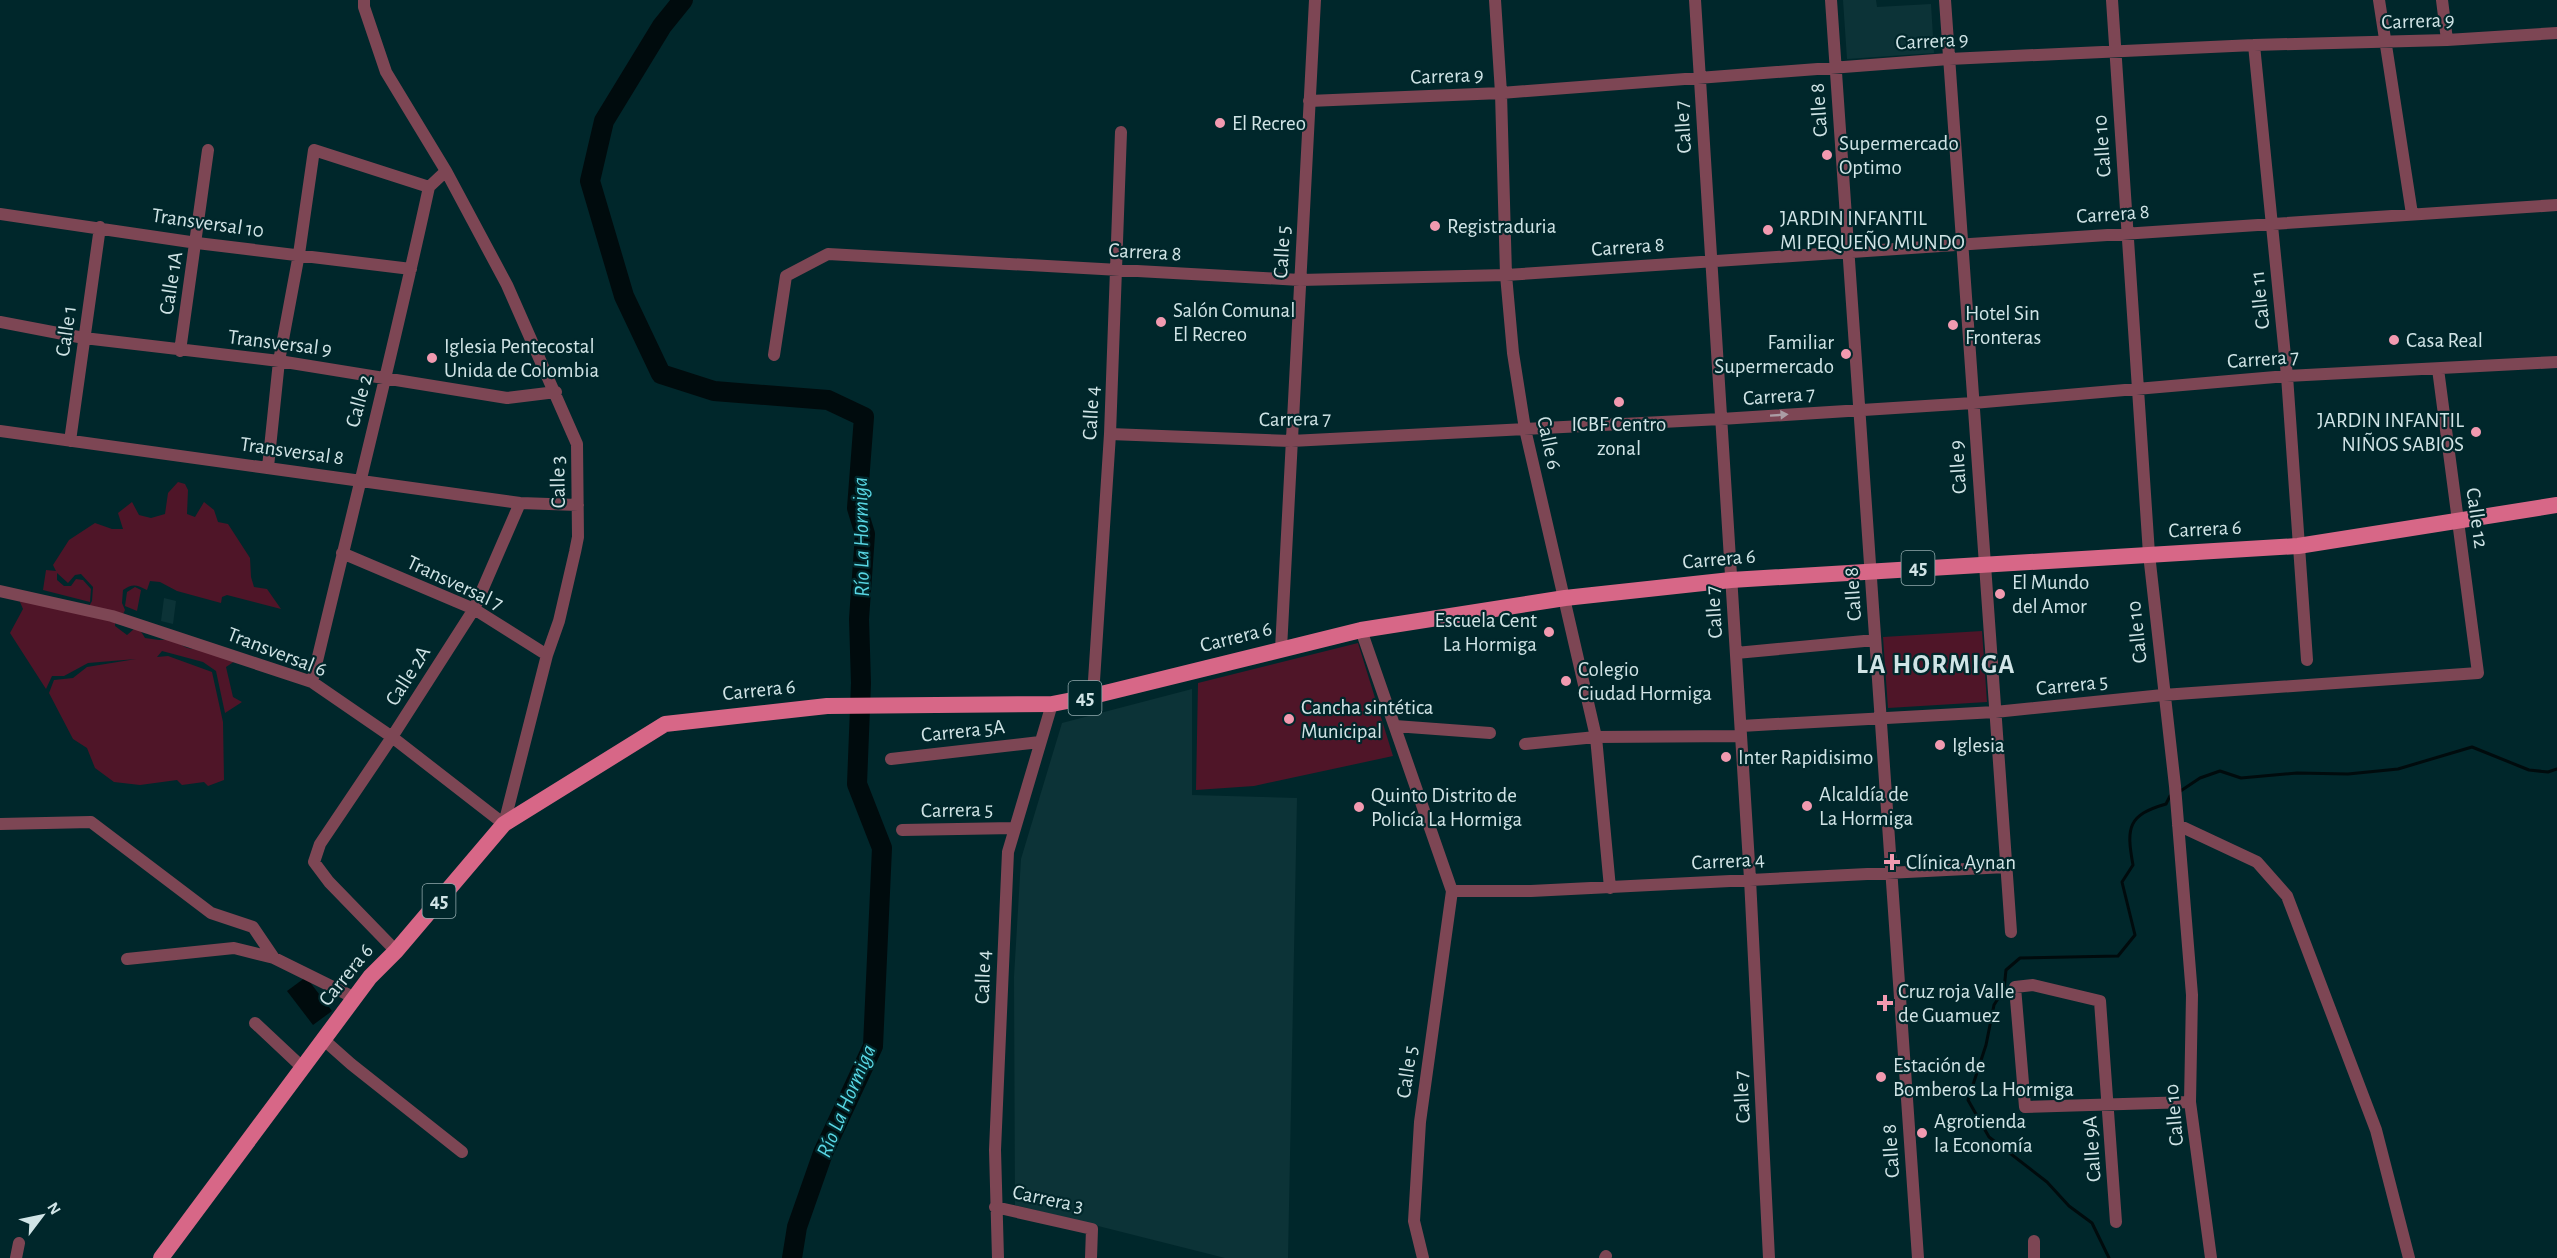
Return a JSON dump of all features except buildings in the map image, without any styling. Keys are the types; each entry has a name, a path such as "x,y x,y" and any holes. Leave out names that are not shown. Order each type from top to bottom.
{"main road":[{"name":"Carrera 6","path":"161,1258 370,977 396,951 504,824 665,724 827,706 1052,704 1361,630 1565,598 1731,580 1871,570 2298,546 2557,505"}],"street":[{"name":"Calle 3","path":"364,0 364,8 387,72 446,171 507,285 577,444 578,506 575,552 559,621 547,655 504,824"},
{"name":"Calle 5","path":"1281,649 1315,0"},
{"name":"Calle 6","path":"1495,0 1501,93 1506,275 1513,353 1525,429 1596,737 1610,888"},
{"name":"Calle 7","path":"1695,0 1750,879 1769,1258"},
{"name":"Calle 8","path":"1831,0 1918,1258"},
{"name":"Calle 9","path":"1944,0 2011,932"},
{"name":"Calle 10","path":"2112,0 2149,554 2175,786 2192,995 2190,1102 2211,1258"},
{"path":"2379,0 2412,214"},
{"path":"2442,0 2447,40"},
{"name":"Carrera 9","path":"1309,101 1501,93 1700,76 1949,59 2254,45 2447,40 2557,33"},
{"name":"Calle 11","path":"2254,45 2287,376 2307,660"},
{"name":"Calle 4","path":"1093,696 1110,434 1121,132"},
{"name":"Calle 1A","path":"180,351 197,243 208,150"},
{"path":"268,467 279,361 299,254 314,150 429,187 446,171"},
{"name":"Calle 2","path":"312,682 358,481 386,377 429,187"},
{"name":"Carrera 8","path":"774,355 786,276 828,254 1300,280 1506,275 2557,205"},
{"name":"Transversal 10","path":"0,214 197,243 411,269"},
{"name":"Calle 1","path":"70,441 100,227"},
{"name":"Transversal 9","path":"0,322 84,338 279,361 507,398 556,392"},
{"name":"Carrera 7","path":"1110,434 1292,441 1721,419 1973,403 2287,376 2557,362"},
{"name":"Calle 12","path":"2438,369 2478,673"},
{"name":"Transversal 8","path":"0,431 520,503 578,506"},
{"name":"Calle 2A","path":"396,951 337,891 314,862 320,844 474,609 520,503"},
{"name":"Transversal 7","path":"342,553 474,609 547,655"},
{"name":"Transversal 6","path":"0,591 112,616 312,682 392,737 504,824"},
{"path":"1361,630 1452,891"},
{"path":"1736,653 1875,640"},
{"name":"Carrera 5","path":"1525,744 1596,737 1741,731 1995,712 2163,695 2478,673"},
{"name":"Calle 4","path":"998,1258 995,1150 1008,852 1052,704"},
{"path":"1395,726 1490,733"},
{"name":"Carrera 5A","path":"891,759 1040,742"},
{"path":"0,824 91,822 211,913 253,927 274,958"},
{"path":"2178,825 2257,862 2286,896 2376,1130 2409,1258"},
{"name":"Carrera 5","path":"902,830 1014,828"},
{"name":"Carrera 4","path":"1452,891 1610,888 1892,871 2006,867"},
{"name":"Calle 5","path":"1424,1258 1414,1221 1420,1122 1452,891"},
{"path":"127,959 234,948 274,958 355,998"},
{"name":"Calle 9A","path":"2108,1104 2025,1107 2015,987 2033,985 2100,1001 2108,1104 2116,1222"},
{"path":"255,1023 303,1068"},
{"path":"324,1040 462,1152"},
{"path":"2108,1104 2190,1102"},
{"name":"Carrera 3","path":"995,1207 1092,1229 1091,1258"},
{"path":"2034,1241 2034,1258"},
{"path":"16,1258 19,1243"}],"shaded area":[{"path":"1843,0 1876,0 1877,7 1931,4 1934,53 1847,59"},
{"path":"178,482 185,484 188,490 187,514 195,517 204,502 214,510 218,522 228,524 250,558 254,587 267,589 281,609 227,595 222,597 221,603 177,591 160,582 150,581 147,590 130,586 123,590 122,603 125,610 122,616 88,608 92,601 93,587 81,574 75,575 68,583 57,573 57,580 64,586 71,586 76,579 83,580 91,589 90,602 43,590 46,570 56,571 53,565 69,540 95,523 112,529 123,529 118,513 132,502 139,515 151,518 165,514 168,493"},
{"path":"135,587 141,590 137,611 125,606 127,592"},
{"path":"20,596 115,621 115,626 127,635 134,629 140,630 145,638 174,639 188,648 213,650 238,659 226,667 233,697 242,702 225,713 216,671 203,662 162,651 157,657 168,656 212,672 223,722 224,780 208,786 204,782 182,785 177,780 140,785 114,782 95,768 87,748 73,739 49,693 54,680 73,678 87,667 136,659 88,663 64,676 52,676 46,689 10,633 23,609"},
{"path":"164,598 176,601 173,624 161,621"},
{"path":"1982,631 1987,702 1888,708 1883,637"},
{"name":"Cancha sintética Municipal","path":"1358,643 1393,756 1254,786 1196,790 1198,683"},
{"path":"1192,689 1192,795 1297,798 1288,1258 1225,1258 1015,1205 1014,977 1021,859 1062,723"},
{"path":"306,977 332,1011 313,1025 287,991"}],"waterway":[{"name":"Río La Hormiga","path":"683,0 662,26 604,121 590,181 624,296 661,374 714,391 828,400 864,417 857,508 865,534 859,619 861,683 857,784 882,848 873,1046 823,1153 797,1227 792,1258"},
{"path":"2179,792 2200,778 2220,771 2241,778 2297,773 2348,774 2398,769 2472,747 2529,770 2548,772 2557,769"},
{"path":"2109,1258 2092,1223 2069,1206 2047,1182 1989,1137 1968,1100 1986,1045 1994,1005 2004,989 2006,970 2020,958 2118,956 2135,935 2122,882 2133,865 2130,832 2137,818 2153,808 2166,804 2170,796"}],"place":[{"name":"El Recreo","path":"1220,123"},
{"name":"Supermercado Optimo","path":"1827,155"},
{"name":"Registraduria","path":"1435,226"},
{"name":"JARDIN INFANTIL MI PEQUEÑO MUNDO","path":"1768,230"},
{"name":"Salón Comunal El Recreo","path":"1161,322"},
{"name":"Hotel Sin Fronteras","path":"1953,325"},
{"name":"Casa Real","path":"2394,340"},
{"name":"Familiar Supermercado","path":"1846,354"},
{"name":"Iglesia Pentecostal Unida de Colombia","path":"432,358"},
{"name":"ICBF Centro zonal","path":"1619,402"},
{"name":"JARDIN INFANTIL NIÑOS SABIOS","path":"2476,432"},
{"name":"El Mundo del Amor","path":"2000,594"},
{"name":"Escuela Cent La Hormiga","path":"1549,632"},
{"name":"Colegio Ciudad Hormiga","path":"1566,681"},
{"name":"Cancha sintética Municipal","path":"1289,719"},
{"name":"Iglesia","path":"1940,745"},
{"name":"Inter Rapidisimo","path":"1726,757"},
{"name":"Alcaldía de La Hormiga","path":"1807,806"},
{"name":"Quinto Distrito de Policía La Hormiga","path":"1359,807"},
{"name":"Clínica Aynan","path":"1892,862"},
{"name":"Cruz roja Valle de Guamuez","path":"1885,1003"},
{"name":"Estación de Bomberos La Hormiga","path":"1881,1077"},
{"name":"Agrotienda la Economía","path":"1922,1133"}],"district":[{"name":"LA HORMIGA","path":"1936,664"}]}
